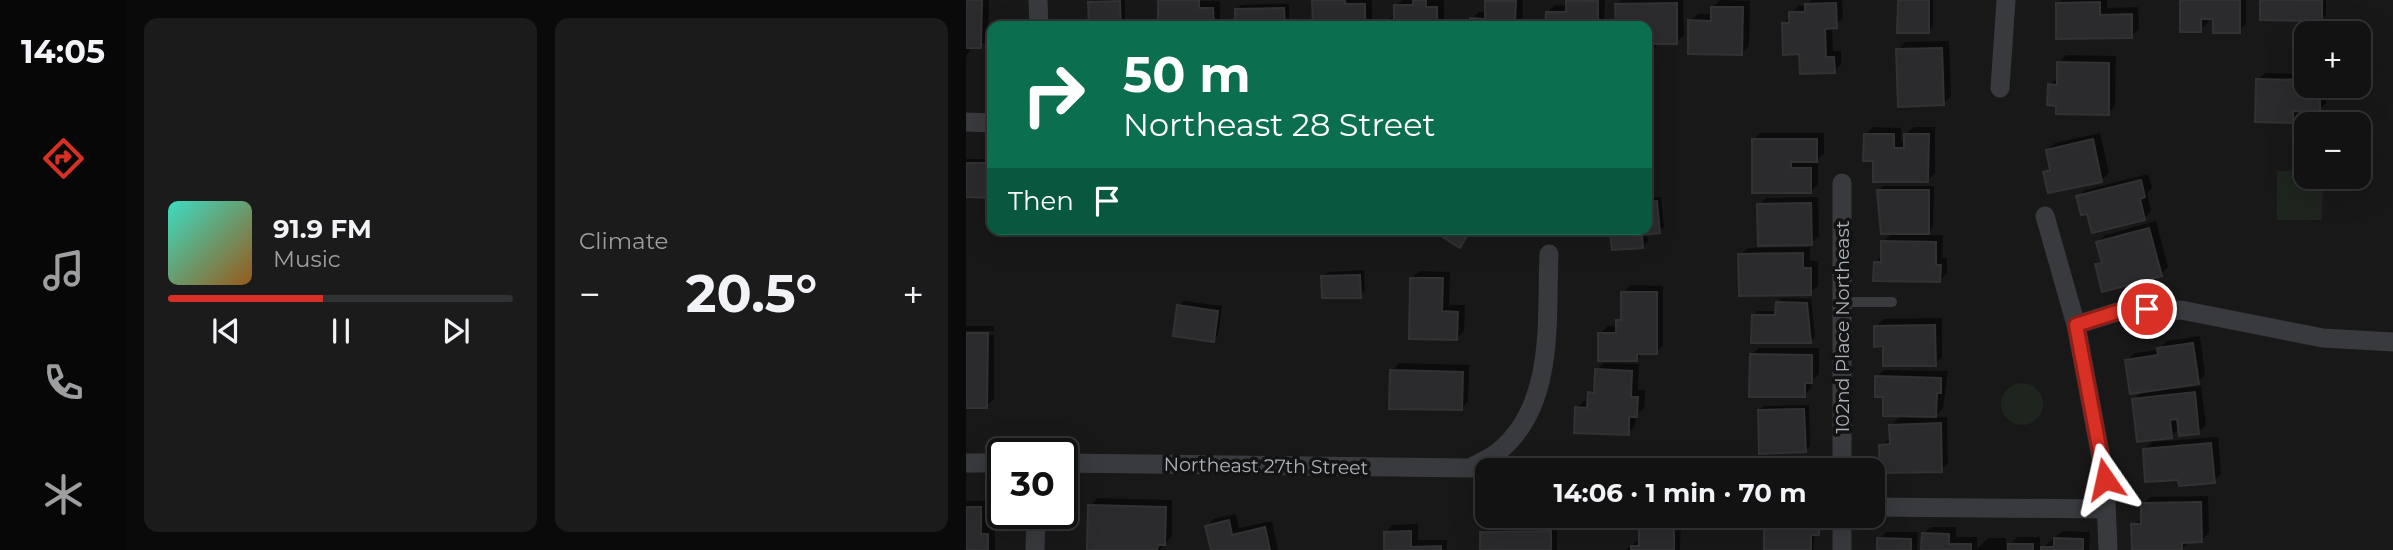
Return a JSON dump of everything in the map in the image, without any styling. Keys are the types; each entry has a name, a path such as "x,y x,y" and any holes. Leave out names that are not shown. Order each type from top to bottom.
{"street":[{"path":"1038,0 1039,21"},
{"path":"2000,88 2007,0"},
{"path":"966,122 987,123"},
{"name":"102nd Place Northeast","path":"1842,183 1842,458"},
{"path":"2045,216 2076,325 2105,479 2108,548"},
{"name":"Northeast 27th Street","path":"1078,463 1470,468 1499,451 1526,418 1544,375 1549,254"},
{"path":"2076,325 2117,312 2181,310 2323,338 2393,342"},
{"path":"966,463 987,463"},
{"path":"1885,507 2106,509"},
{"path":"1842,528 1842,550"},
{"path":"1035,550 1036,529"}],"lane":[{"path":"1842,302 1892,302"}],"shaded area":[{"path":"2277,171 2294,171 2294,189 2323,189 2322,220 2277,220"},
{"path":"2022,383 2037,389 2043,404 2037,419 2022,425 2007,419 2001,404 2007,389"}],"building":[{"path":"966,0 982,0 981,48 966,48"},
{"path":"1158,0 1199,0 1199,8 1213,8 1214,21 1158,21"},
{"path":"1312,0 1345,0 1345,4 1365,4 1365,21 1313,21"},
{"path":"1413,0 1426,0 1426,7 1437,7 1437,21 1394,21 1394,5 1413,5"},
{"path":"1566,0 1598,1 1598,21 1545,21 1546,12 1566,12"},
{"path":"1898,0 1929,0 1929,33 1897,33"},
{"path":"2180,0 2240,0 2240,33 2213,33 2213,19 2201,19 2201,32 2180,32"},
{"path":"2260,0 2322,0 2322,21 2260,20"},
{"path":"1120,1 1121,21 1089,21 1088,2"},
{"path":"1485,1 1516,1 1515,21 1470,21 1470,18 1485,19"},
{"path":"2100,2 2100,15 2132,14 2132,38 2056,39 2056,3"},
{"path":"1677,3 1677,44 1653,44 1652,53 1652,21 1616,21 1615,4"},
{"path":"1836,3 1837,28 1825,29 1826,57 1834,57 1835,73 1800,74 1799,54 1783,55 1782,23 1789,23 1789,12 1805,12 1805,4"},
{"path":"1711,7 1743,7 1742,55 1688,54 1688,20 1711,21"},
{"path":"1284,8 1285,21 1235,21 1235,9"},
{"path":"1942,48 1944,105 1898,107 1896,49"},
{"path":"2057,62 2109,63 2109,115 2056,114 2056,106 2047,105 2048,84 2057,85"},
{"path":"2256,79 2294,80 2294,98 2320,98 2320,112 2293,111 2293,123 2255,122"},
{"path":"1864,134 1894,134 1894,148 1904,148 1904,134 1929,134 1928,182 1873,182 1873,161 1863,161"},
{"path":"1752,139 1817,139 1817,162 1791,162 1791,168 1811,168 1811,193 1752,193"},
{"path":"2093,139 2102,182 2048,193 2043,172 2050,170 2046,150"},
{"path":"966,163 987,163 987,198 966,197"},
{"path":"2141,180 2145,197 2140,199 2145,220 2092,233 2087,214 2081,215 2076,196"},
{"path":"1877,190 1929,190 1929,234 1881,234"},
{"path":"1657,201 1660,233 1652,234 1652,202"},
{"path":"1811,203 1812,245 1758,246 1757,204"},
{"path":"2149,228 2162,276 2102,292 2095,264 2102,263 2096,242"},
{"path":"1439,235 1468,235 1460,248"},
{"path":"1610,235 1642,235 1643,248 1612,250"},
{"path":"1881,241 1936,242 1936,265 1941,265 1940,282 1873,281 1874,262 1881,262"},
{"path":"1803,253 1803,268 1811,268 1811,295 1739,296 1738,254"},
{"path":"1360,275 1361,298 1322,298 1321,276"},
{"path":"1410,278 1443,278 1442,311 1458,312 1457,340 1409,339"},
{"path":"1621,292 1657,292 1657,354 1637,354 1637,361 1598,361 1598,333 1616,333 1616,320 1621,320"},
{"path":"1776,302 1807,303 1811,343 1751,343 1752,315 1775,315"},
{"path":"1177,305 1218,311 1214,342 1173,336"},
{"path":"1935,325 1936,366 1883,366 1883,346 1874,347 1874,326"},
{"path":"966,333 988,333 987,408 966,408"},
{"path":"2193,343 2199,384 2130,394 2125,360 2158,355 2157,348"},
{"path":"1750,354 1812,355 1812,383 1805,383 1805,397 1749,397"},
{"path":"1595,369 1632,371 1631,397 1638,397 1637,417 1629,417 1629,435 1574,433 1575,407 1587,408 1588,392 1594,393"},
{"path":"1390,370 1463,372 1462,410 1389,409"},
{"path":"1875,376 1941,378 1936,417 1883,416 1883,397 1875,397"},
{"path":"2195,392 2199,434 2179,436 2177,419 2170,420 2172,438 2137,442 2132,399"},
{"path":"1804,409 1806,452 1759,454 1758,410"},
{"path":"1941,423 1942,472 1885,473 1885,458 1879,458 1879,445 1890,444 1889,425"},
{"path":"2211,443 2215,483 2179,486 2178,480 2145,482 2143,449"},
{"path":"2201,502 2202,542 2182,543 2182,550 2132,550 2131,524 2141,524 2141,503"},
{"path":"1088,505 1166,507 1165,545 1158,545 1157,550 1087,550"},
{"path":"966,507 981,507 981,534 988,534 988,550 966,550"},
{"path":"1229,520 1232,535 1265,527 1270,550 1211,550 1205,526"},
{"path":"1639,528 1674,528 1674,550 1631,550 1631,546 1639,546"},
{"path":"1764,528 1819,528 1819,535 1811,535 1811,550 1764,550"},
{"path":"1411,531 1411,547 1441,546 1441,550 1384,550 1384,532"},
{"path":"1551,531 1551,550 1480,550 1480,532"},
{"path":"1922,533 1949,534 1949,544 1971,544 1971,550 1921,550"},
{"path":"1877,538 1911,539 1911,550 1877,550"},
{"path":"2054,538 2083,539 2083,550 2041,550 2041,547 2054,547"},
{"path":"2008,544 2033,544 2033,550 2008,550"}],"route":[{"path":"2105,479 2076,325 2117,312 2147,309"}]}
